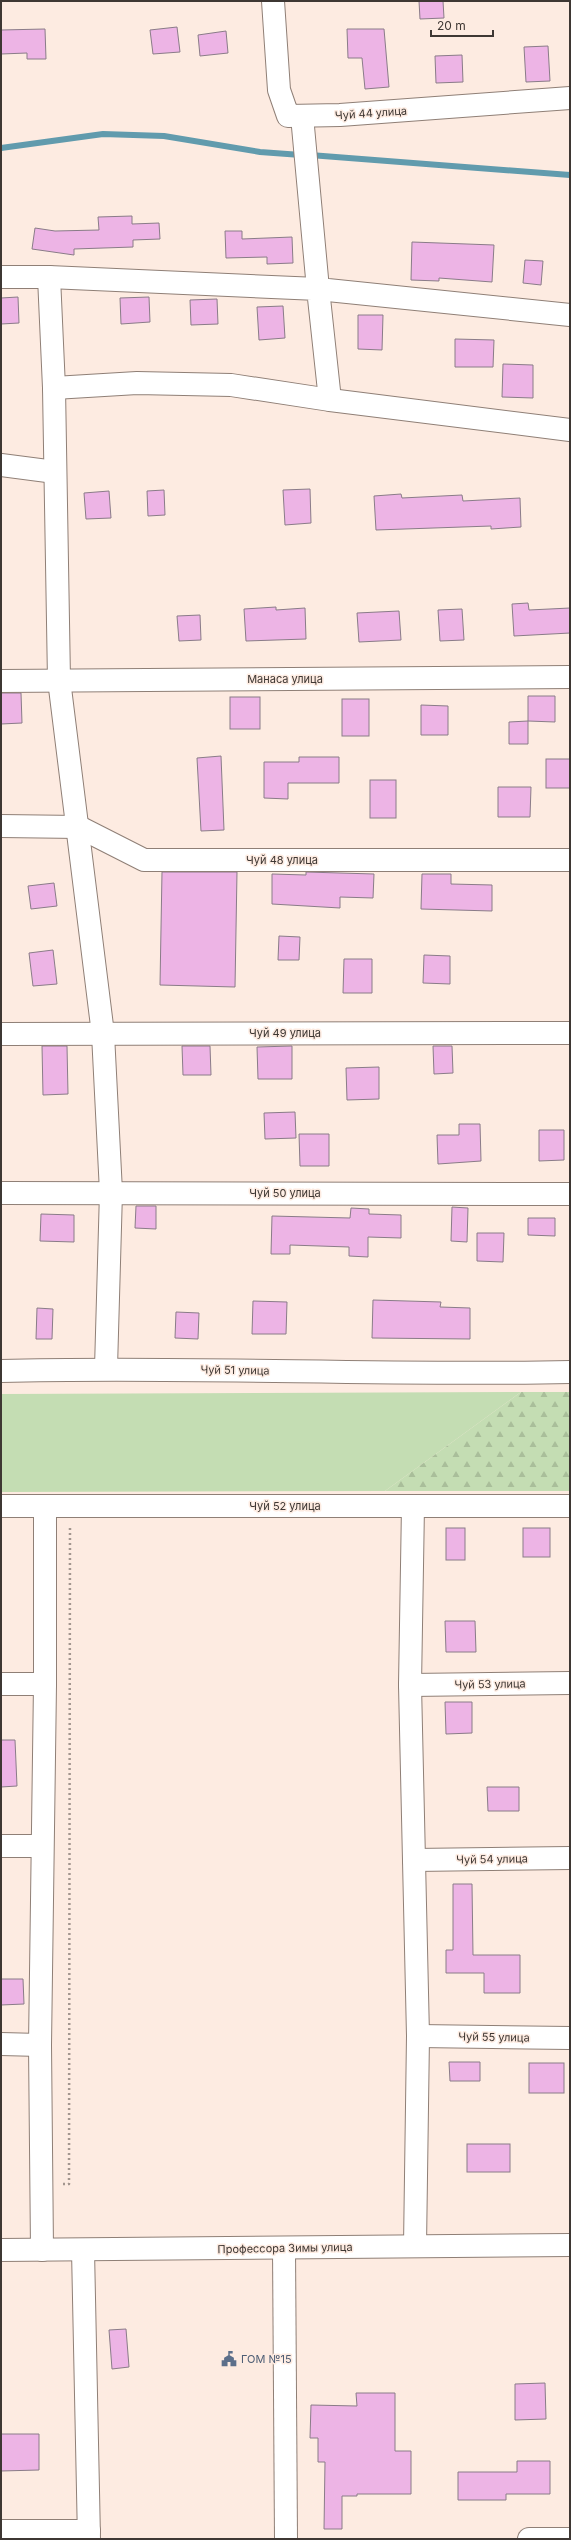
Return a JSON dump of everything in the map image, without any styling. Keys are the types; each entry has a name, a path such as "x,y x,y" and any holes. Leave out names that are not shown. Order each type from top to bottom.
{"street":[{"name":"Чуй 44 улица","path":"273,1 279,90 288,116 340,115 570,98"},
{"path":"302,116 330,400"},
{"path":"1,277 49,277 318,289 570,315"},
{"path":"49,277 54,388 59,680 79,827 103,1034 111,1192 106,1368"},
{"path":"54,388 137,383 231,385 330,400 570,430"},
{"path":"1,465 55,472"},
{"name":"Манаса улица","path":"1,681 570,677"},
{"name":"Чуй 48 улица","path":"1,826 79,827 144,860 570,860"},
{"name":"Чуй 49 улица","path":"1,1034 570,1033"},
{"name":"Чуй 50 улица","path":"1,1193 570,1194"},
{"name":"Чуй 51 улица","path":"1,1371 106,1368 469,1374 570,1372"},
{"name":"Чуй 52 улица","path":"1,1506 570,1506"},
{"path":"42,2250 40,2045 41,1846 45,1684 45,1506"},
{"path":"413,1506 410,1685 418,2036 415,2246"},
{"name":"Чуй 53 улица","path":"410,1685 570,1683"},
{"path":"1,1684 45,1684"},
{"path":"1,1846 41,1846"},
{"name":"Чуй 54 улица","path":"414,1860 570,1858"},
{"name":"Чуй 55 улица","path":"418,2036 570,2038"},
{"path":"1,2044 40,2045"},
{"name":"Профессора Зимы улица","path":"1,2250 570,2245"},
{"path":"284,2248 286,2539"},
{"path":"1,2531 89,2535 83,2250"},
{"path":"529,2539 570,2539"}],"path":[{"path":"41,2186 69,2184 70,1506"}],"green space":[{"path":"521,1392 385,1491 1,1492 1,1394"},
{"path":"521,1392 570,1392 570,1491 385,1491"}],"building":[{"path":"419,1 443,1 444,18 420,19"},
{"path":"177,27 180,52 153,54 150,30"},
{"path":"45,29 46,59 27,59 27,53 1,54 1,30"},
{"path":"347,29 384,29 389,87 365,89 362,58 348,58"},
{"path":"226,31 228,53 200,56 198,35"},
{"path":"548,46 550,81 526,82 524,47"},
{"path":"462,55 463,82 436,83 435,56"},
{"path":"132,216 132,224 159,223 160,239 133,240 133,247 74,249 74,255 32,249 35,228 55,231 99,230 98,217"},
{"path":"225,231 242,231 242,239 292,237 293,263 267,264 267,257 226,258"},
{"path":"412,242 494,245 492,282 439,278 439,281 411,280"},
{"path":"525,260 543,261 541,285 523,283"},
{"path":"18,297 19,323 1,324 1,298"},
{"path":"149,297 150,322 121,324 120,298"},
{"path":"217,299 218,324 191,325 190,300"},
{"path":"283,306 285,338 259,340 257,307"},
{"path":"358,315 383,315 382,350 358,349"},
{"path":"455,339 494,340 493,367 455,367"},
{"path":"503,364 533,365 533,398 502,397"},
{"path":"310,489 311,523 285,525 283,490"},
{"path":"164,490 165,515 148,516 147,491"},
{"path":"109,491 111,518 86,519 84,493"},
{"path":"401,494 402,498 462,495 463,501 520,498 521,527 491,529 491,526 376,530 374,496"},
{"path":"528,603 529,610 570,608 570,633 514,636 512,604"},
{"path":"276,607 276,610 305,608 306,639 246,641 244,609"},
{"path":"462,609 464,640 440,641 438,610"},
{"path":"399,611 401,640 359,642 357,613"},
{"path":"200,615 201,640 179,641 177,616"},
{"path":"1,693 21,693 22,723 1,724"},
{"path":"528,696 555,696 555,722 528,721"},
{"path":"230,697 260,697 260,729 230,729"},
{"path":"342,699 369,699 369,736 342,736"},
{"path":"421,705 448,706 448,735 421,735"},
{"path":"528,721 528,744 509,744 509,722"},
{"path":"221,756 224,830 201,831 197,758"},
{"path":"299,757 339,757 339,783 288,783 288,799 264,798 264,762 299,762"},
{"path":"546,759 570,759 570,788 546,788"},
{"path":"370,780 396,780 396,818 370,818"},
{"path":"498,787 531,787 530,817 498,817"},
{"path":"162,872 237,872 235,987 160,985"},
{"path":"306,872 374,874 373,898 340,897 340,908 272,904 272,874 306,875"},
{"path":"422,874 451,874 451,884 492,885 492,911 421,909"},
{"path":"54,883 57,906 31,909 28,886"},
{"path":"279,936 300,937 299,960 278,960"},
{"path":"53,950 57,984 33,986 29,953"},
{"path":"424,955 450,956 450,984 423,983"},
{"path":"344,959 372,959 372,993 343,993"},
{"path":"42,1046 67,1046 68,1094 43,1095"},
{"path":"182,1046 210,1046 211,1075 183,1075"},
{"path":"292,1046 292,1079 258,1079 257,1047"},
{"path":"433,1046 452,1046 453,1073 434,1074"},
{"path":"379,1067 379,1099 347,1100 346,1068"},
{"path":"295,1112 296,1138 265,1139 264,1113"},
{"path":"459,1124 480,1124 481,1161 438,1164 437,1135 459,1135"},
{"path":"539,1130 564,1130 564,1160 539,1161"},
{"path":"299,1134 329,1134 329,1166 300,1166"},
{"path":"136,1206 156,1206 156,1229 135,1228"},
{"path":"452,1207 468,1208 467,1242 451,1241"},
{"path":"351,1208 369,1209 369,1214 401,1215 401,1238 368,1237 368,1257 349,1256 349,1247 290,1245 290,1254 271,1254 272,1216 350,1218"},
{"path":"41,1214 74,1215 74,1242 40,1241"},
{"path":"528,1218 555,1218 555,1236 528,1235"},
{"path":"477,1233 504,1233 503,1262 477,1261"},
{"path":"373,1300 441,1302 440,1307 470,1308 470,1339 372,1338"},
{"path":"253,1301 287,1302 286,1334 252,1334"},
{"path":"37,1308 53,1309 52,1339 36,1339"},
{"path":"176,1312 199,1313 198,1339 175,1338"},
{"path":"446,1528 465,1528 465,1560 446,1560"},
{"path":"523,1528 550,1528 550,1557 523,1557"},
{"path":"445,1621 475,1621 476,1652 446,1652"},
{"path":"445,1702 472,1702 472,1733 446,1734"},
{"path":"1,1740 15,1740 17,1786 1,1787"},
{"path":"487,1787 519,1787 519,1811 488,1811"},
{"path":"453,1884 472,1884 473,1955 520,1955 520,1993 484,1993 484,1973 446,1973 446,1950 453,1950"},
{"path":"1,1979 23,1979 24,2004 1,2005"},
{"path":"449,2062 480,2062 480,2081 450,2081"},
{"path":"529,2063 564,2063 564,2093 529,2093"},
{"path":"467,2144 510,2144 510,2172 467,2172"},
{"path":"126,2329 129,2367 112,2369 109,2330"},
{"path":"545,2383 546,2419 515,2420 515,2384"},
{"path":"356,2393 395,2393 395,2451 411,2451 411,2494 357,2494 357,2496 342,2496 342,2529 324,2529 325,2462 318,2462 318,2438 310,2438 311,2405 357,2406"},
{"path":"1,2434 39,2434 39,2470 1,2471"},
{"path":"517,2461 550,2461 550,2494 506,2494 506,2500 458,2500 458,2472 517,2472"}],"waterway":[{"path":"1,148 103,134 164,136 260,152 301,155"},
{"path":"310,155 570,175"}],"place":[{"name":"ГОМ №15","path":"229,2359"}]}
